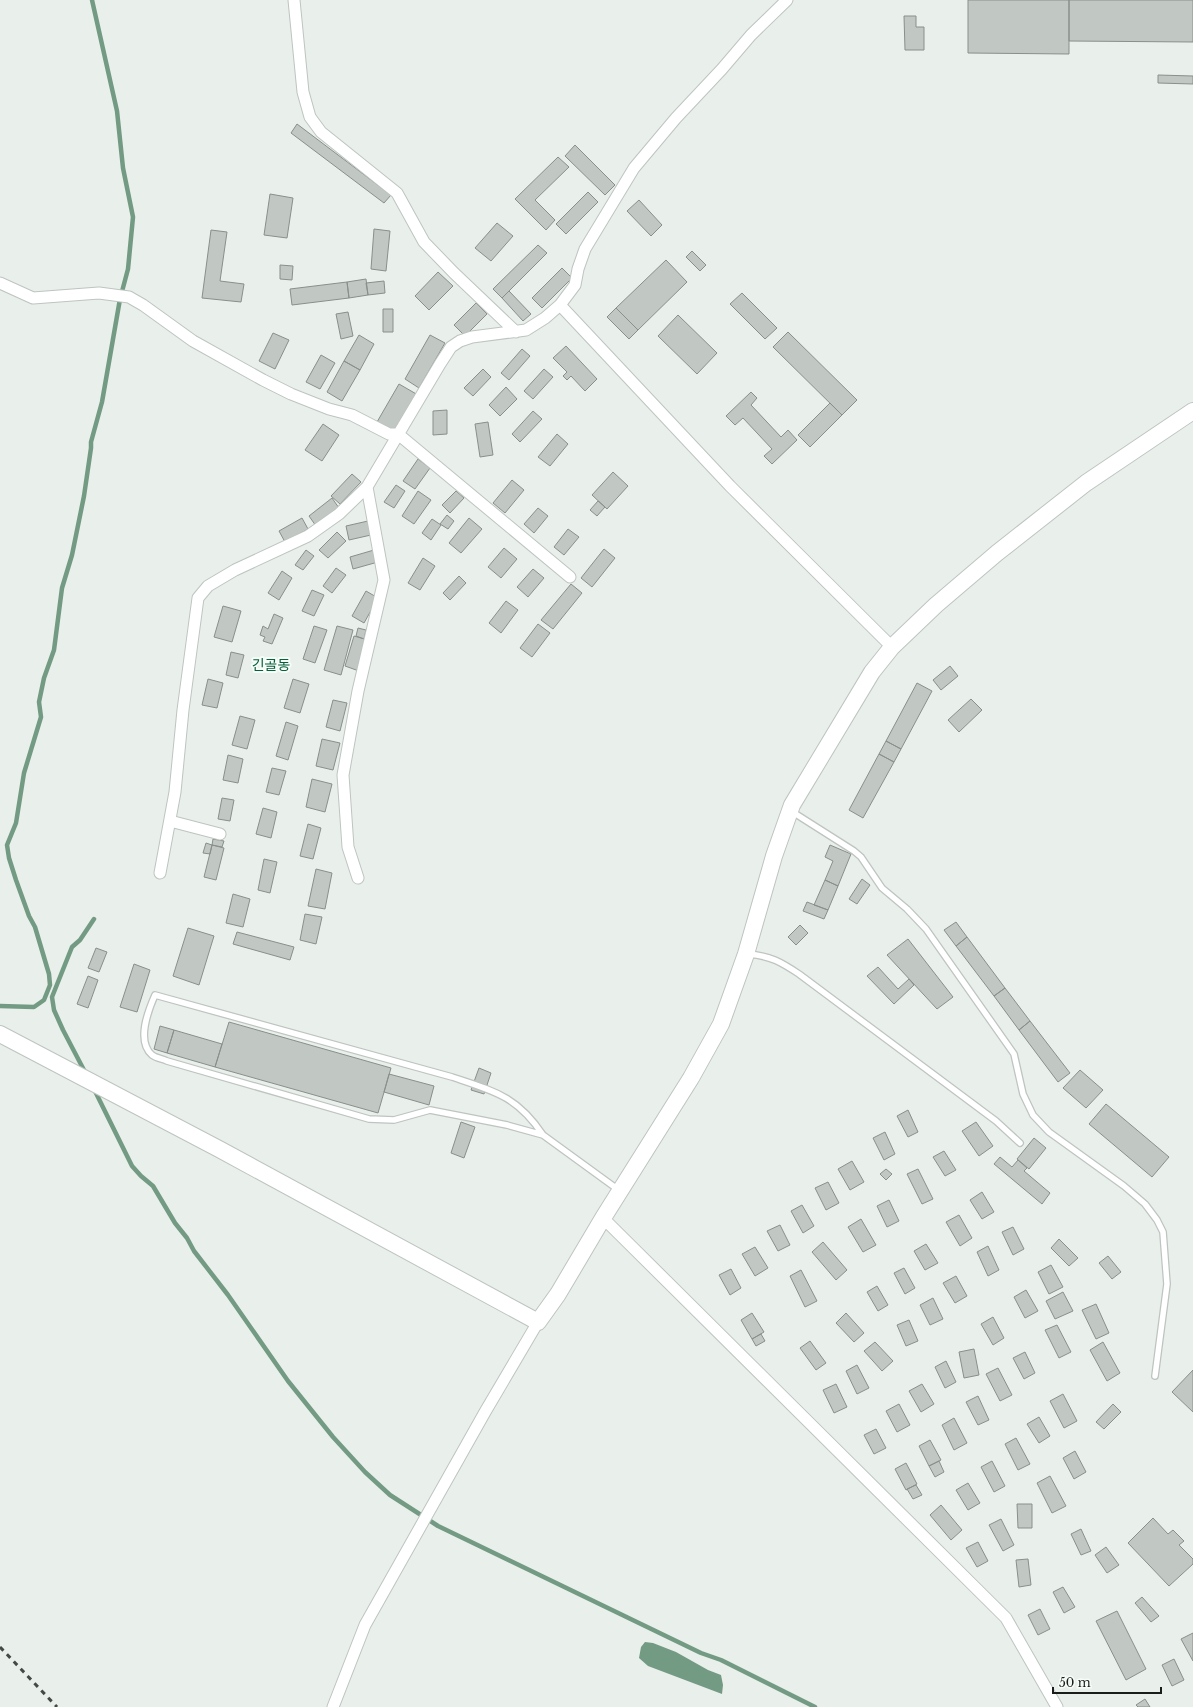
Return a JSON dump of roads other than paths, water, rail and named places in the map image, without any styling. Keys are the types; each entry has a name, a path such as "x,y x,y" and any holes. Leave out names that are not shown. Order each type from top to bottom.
{"main road":[{"path":"0,1034 538,1322 558,1294 603,1218 692,1078 721,1024 746,954 774,856 790,811 872,672 892,647 936,605 998,553 1086,483 1193,412"}],"street":[{"path":"294,0 302,92 310,117 321,132 397,193 424,242 516,332"},
{"path":"160,873 176,792 183,710 198,598 208,586 235,570 308,536 338,514 367,487 451,347 460,341 472,337 526,330 560,306 575,285 578,269 585,249 634,168 676,118 722,69 751,34 787,0"},
{"path":"0,283 33,298 99,293 129,297 143,305 193,341 263,380 291,394 329,409 352,415 389,434 398,434 570,577"},
{"path":"560,306 730,486 892,647"},
{"path":"358,878 348,847 343,775 358,691 384,580 367,487"},
{"path":"170,821 220,834"},
{"path":"603,1218 1006,1618 1057,1707"},
{"path":"333,1707 365,1625 485,1412 538,1322"}],"lane":[{"path":"790,811 854,851 861,857 882,888 907,909 926,929 1014,1054 1023,1094 1033,1114 1049,1132 1124,1186 1145,1204 1157,1220 1163,1232 1167,1284 1155,1376"},
{"path":"746,954 766,956 780,961 799,974 996,1122 1020,1143"},
{"path":"543,1136 534,1123 516,1104 497,1093 452,1077 155,995 148,1011 144,1029 146,1042 152,1055 167,1061 369,1119 394,1120 430,1110 506,1124 543,1136 620,1191"}],"waterway":[{"path":"0,1006 34,1007 44,1000 50,985 49,974 35,927 29,916 16,880 9,858 7,845 16,823 24,773 41,717 39,702 44,678 54,650 62,588 72,555 84,496 91,442 102,402 120,299 128,269 133,217 123,168 117,111 92,0"},
{"path":"86,1074 54,1010 52,997 72,947 80,940 94,919"},
{"path":"94,1089 132,1166 153,1186 194,1251 228,1295 288,1381 333,1437 365,1472 390,1495 438,1526 701,1653 721,1660 815,1707"}],"railway":[{"path":"0,1647 57,1707"}],"district":[{"name":"긴골동","path":"271,665"}]}
